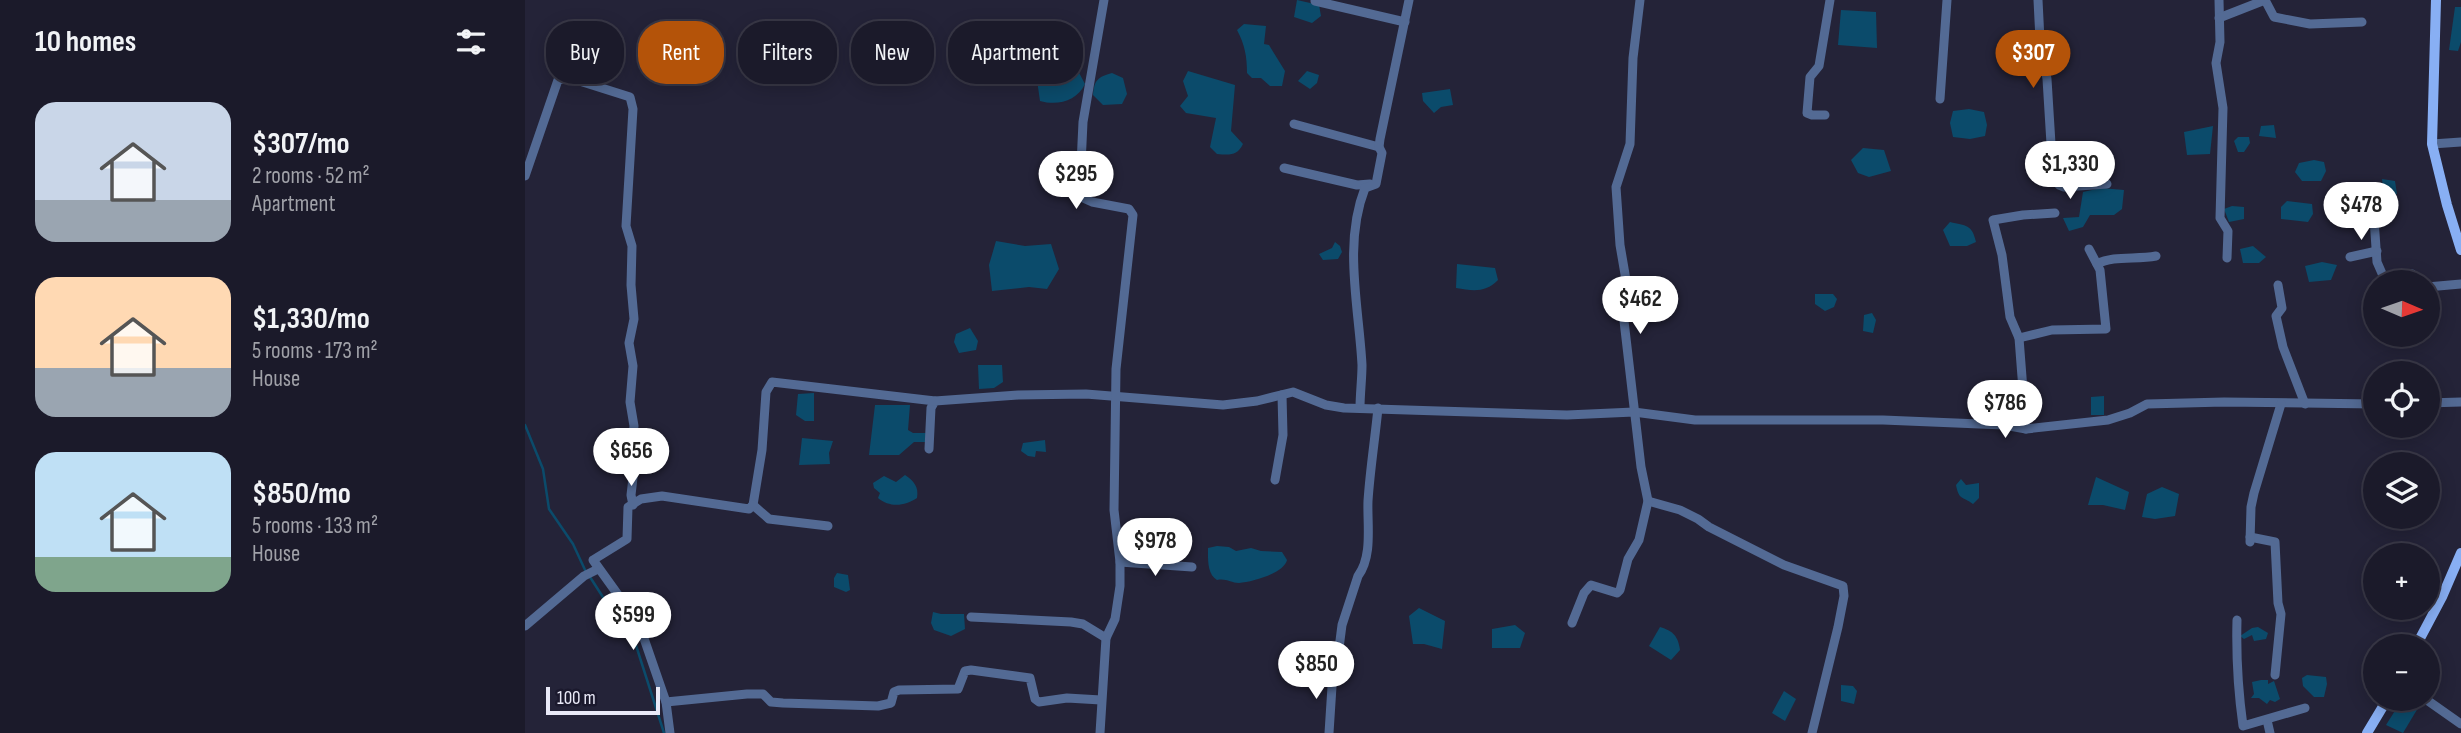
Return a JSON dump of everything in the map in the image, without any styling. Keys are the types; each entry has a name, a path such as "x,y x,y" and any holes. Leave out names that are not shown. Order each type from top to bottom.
{"main road":[{"path":"2436,0 2432,144 2461,250"},
{"path":"2422,634 2461,554"},
{"path":"2367,733 2380,711"}],"street":[{"path":"1100,733 1106,638 1115,619 1120,562 1114,510 1115,369 1133,215 1129,209 1083,198 1080,186 1083,122 1104,0"},
{"path":"1376,184 1382,153 1379,147 1409,0"},
{"path":"1572,623 1584,593 1591,585 1617,593 1620,590 1628,559 1639,540 1648,500 1641,467 1624,321 1626,280 1620,246 1616,187 1630,144 1633,58 1640,0"},
{"path":"1825,115 1807,113 1810,77 1819,66 1830,0"},
{"path":"1940,99 1947,0"},
{"path":"2038,0 2052,160 2056,177 2059,185 2064,187 2107,184"},
{"path":"2219,0 2220,42 2216,63 2223,108 2220,218 2228,231 2227,258"},
{"path":"2219,18 2265,0 2274,17 2310,24 2362,22"},
{"path":"1315,1 1405,22"},
{"path":"525,176 558,80 570,78 630,97 633,110 626,226 632,246 634,319 629,343 633,366 631,402 634,426 630,459 634,469 632,505"},
{"path":"1294,124 1379,147"},
{"path":"2432,144 2461,142"},
{"path":"1284,168 1357,185 1376,184"},
{"path":"1360,408 1362,366 1354,272 1356,234 1365,188 1376,184"},
{"path":"2026,429 2019,338 2010,317 2002,255 1993,220 2055,213"},
{"path":"2374,219 2377,262 2381,270"},
{"path":"2019,338 2052,330 2106,329 2099,270 2089,249"},
{"path":"2350,257 2377,251"},
{"path":"2097,264 2109,258 2139,260 2156,256"},
{"path":"2440,286 2461,284"},
{"path":"2278,285 2283,308 2276,316 2278,327 2305,404"},
{"path":"670,733 666,702 639,624 593,560 627,540 628,507 641,499 662,496 748,509 753,505 762,450 766,392 772,382 935,401 1018,395 1116,395 1223,405 1257,401 1293,392 1326,405 1360,408 1567,415 1634,412 1695,421 1883,420 2004,425 2026,429 2108,420 2147,404 2363,404"},
{"path":"1275,480 1283,435 1282,395"},
{"path":"929,449 931,408 935,401"},
{"path":"2440,403 2461,402"},
{"path":"2275,674 2281,614 2275,542 2250,539 2253,500 2281,404"},
{"path":"1329,733 1333,671 1331,666 1338,656 1342,625 1357,576 1362,569 1369,534 1368,502 1378,408"},
{"path":"1648,500 1698,519 1784,565 1843,586 1844,596 1838,627 1812,733"},
{"path":"753,505 769,519 828,526"},
{"path":"1120,562 1192,567"},
{"path":"525,626 584,576 598,569"},
{"path":"971,617 1083,624 1106,638"},
{"path":"2238,620 2235,652 2243,726 2305,708"},
{"path":"666,702 763,694 771,702 878,706 891,703 894,692 899,690 958,689 962,674 971,670 1030,678 1035,699 1039,702 1067,698 1101,700"},
{"path":"2440,709 2461,724"},
{"path":"2267,720 2270,733"}],"water":[{"path":"1297,0 1319,5 1321,16 1312,23 1294,17"},
{"path":"2455,7 2461,7 2461,42 2458,51 2449,50"},
{"path":"1841,10 1876,12 1877,48 1838,45"},
{"path":"1244,24 1266,26 1264,44 1269,45 1285,71 1282,86 1270,86 1261,78 1252,78 1247,73 1245,51 1237,30"},
{"path":"1188,71 1235,85 1231,131 1243,144 1236,153 1217,154 1210,147 1216,118 1186,113 1180,106 1188,96 1183,81"},
{"path":"1307,71 1319,75 1317,83 1310,89 1298,81"},
{"path":"1112,73 1123,78 1127,94 1122,104 1103,105 1093,95 1094,86 1100,78"},
{"path":"1083,80 1085,84 1077,95 1066,101 1040,101 1038,84 1083,84"},
{"path":"1450,89 1453,105 1441,107 1434,113 1423,101 1422,93"},
{"path":"1969,109 1984,112 1987,125 1985,136 1970,139 1953,137 1950,123 1953,111"},
{"path":"2274,125 2276,138 2259,136 2261,126"},
{"path":"2213,126 2210,154 2187,155 2184,132"},
{"path":"2238,137 2249,137 2250,143 2244,152 2238,152 2234,141"},
{"path":"1863,148 1884,150 1891,171 1869,177 1858,173 1851,160"},
{"path":"2314,160 2324,162 2326,171 2321,181 2302,181 2295,172 2299,163"},
{"path":"2382,179 2395,181 2397,194 2384,198"},
{"path":"2101,188 2124,190 2122,209 2114,215 2090,215 2083,227 2069,231 2063,218 2079,217 2083,192"},
{"path":"2287,201 2312,204 2313,214 2308,222 2281,219 2281,207"},
{"path":"2232,206 2244,207 2244,219 2229,222 2224,209"},
{"path":"1950,222 1970,229 1976,242 1967,246 1950,246 1943,230"},
{"path":"996,241 1025,246 1051,244 1059,269 1047,289 1029,287 992,291 989,265"},
{"path":"1335,242 1342,252 1338,259 1323,260 1319,254 1332,248"},
{"path":"2253,246 2266,257 2259,263 2243,263 2240,249"},
{"path":"2322,262 2337,265 2331,280 2309,282 2305,266"},
{"path":"1457,264 1495,268 1498,280 1479,290 1456,288"},
{"path":"1815,294 1833,294 1837,299 1834,307 1825,311 1815,304"},
{"path":"1872,313 1876,320 1873,333 1863,331 1864,315"},
{"path":"970,328 978,341 976,350 959,353 954,342 956,334"},
{"path":"978,365 1002,365 1003,382 994,388 979,389"},
{"path":"814,393 814,421 805,421 796,415 798,394"},
{"path":"2104,396 2104,415 2091,415 2091,397"},
{"path":"875,405 910,405 908,430 913,433 927,433 926,442 914,442 899,455 869,455"},
{"path":"802,438 833,441 829,453 830,464 799,465"},
{"path":"1045,440 1046,452 1036,451 1035,457 1021,451 1023,443"},
{"path":"905,475 915,485 917,498 898,505 878,498 880,493 873,483 884,476 896,482"},
{"path":"2096,477 2129,492 2125,510 2088,505"},
{"path":"1961,479 1966,485 1979,483 1979,498 1973,504 1959,494 1956,485"},
{"path":"2162,487 2179,494 2175,516 2155,519 2142,517 2147,494"},
{"path":"1217,546 1236,551 1251,548 1282,552 1287,560 1280,569 1260,579 1239,583 1217,580 1210,570 1208,548"},
{"path":"837,573 848,575 850,590 846,592 834,587"},
{"path":"1419,608 1445,621 1442,649 1413,644 1409,616"},
{"path":"933,612 964,614 965,629 951,636 934,630 931,623"},
{"path":"1515,625 1525,633 1520,648 1492,648 1492,629"},
{"path":"1660,627 1672,632 1678,641 1680,650 1671,660 1649,646"},
{"path":"2258,627 2268,633 2266,639 2254,641 2252,635 2244,639 2240,636 2252,628"},
{"path":"2307,675 2326,677 2324,697 2314,697 2303,686 2302,678"},
{"path":"2268,680 2268,684 2274,681 2280,699 2275,702 2270,700 2267,704 2259,698 2251,698 2254,694 2252,682"},
{"path":"1841,685 1853,686 1857,691 1854,704 1841,701"},
{"path":"1784,691 1796,699 1785,721 1772,713"},
{"path":"2395,711 2416,711 2403,733 2386,725"}],"waterway":[{"path":"525,425 543,469 549,509 573,544 586,572"},
{"path":"590,577 633,636 664,733"}]}
